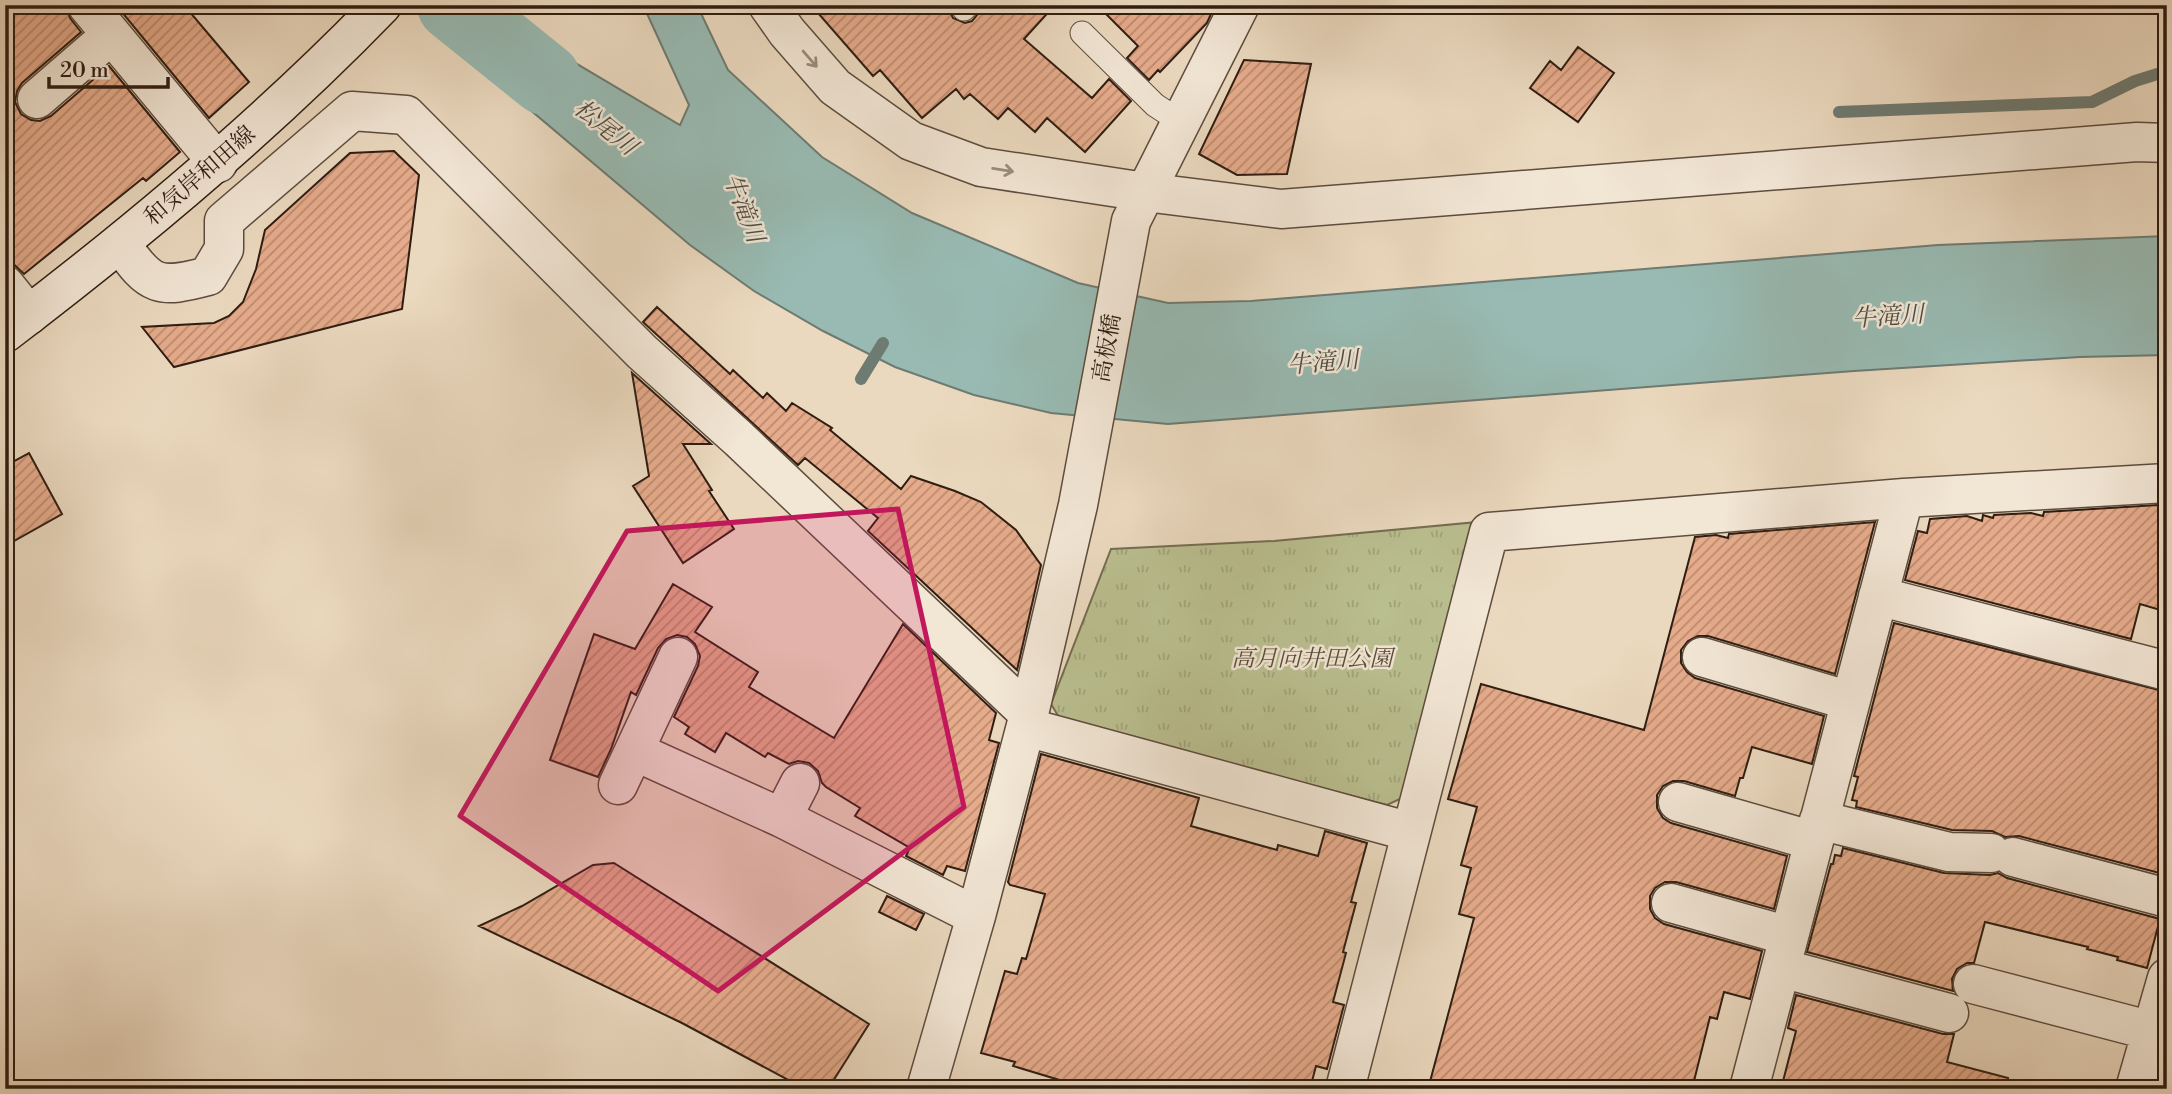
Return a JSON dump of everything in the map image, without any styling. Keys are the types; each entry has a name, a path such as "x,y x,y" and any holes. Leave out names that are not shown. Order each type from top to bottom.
{"street":[{"path":"87,5 218,163"},
{"path":"768,5 787,32 835,87 911,141 981,167 1138,206 1281,209 2137,142 2167,143"},
{"name":"高板橋","path":"926,1089 976,916 1027,720 1084,474 1138,206 1240,5"},
{"name":"和気岸和田線","path":"17,324 121,244 218,163 370,18"},
{"path":"37,99 111,35"},
{"path":"121,244 143,275 173,285 208,276 224,249 224,221 352,111 406,115 642,352 739,439 1027,720 1411,832"},
{"path":"5,285 17,324"},
{"path":"1345,1089 1489,531 1904,498 2167,483"},
{"path":"1749,1089 1904,498"},
{"path":"1878,596 2167,671"},
{"path":"678,657 626,768 782,818 976,916"},
{"path":"1702,657 1850,701"},
{"path":"782,818 800,783"},
{"path":"1678,802 1817,830 1949,852 2002,855 2167,898"},
{"path":"1671,903 1785,952 1949,1013"},
{"path":"2135,1089 2167,978"},
{"path":"1973,984 2152,1031"}],"lane":[{"path":"1082,33 1155,105 1181,122"}],"highlighted area":[{"path":"898,509 964,807 718,991 460,816 627,531"}],"green space":[{"name":"高月向井田公園","path":"1478,522 1402,798 1387,805 1060,719 1051,704 1111,549 1274,541"}],"water":[{"name":"牛滝川","path":"643,5 697,5 728,70 822,157 912,213 1078,283 1168,303 1251,301 1938,245 2167,236 2167,355 2080,357 1854,371 1168,424 1051,413 974,395 895,367 823,331 754,291 690,245 444,37 481,7 680,125 689,105"}],"building":[{"path":"5,5 66,5 70,18 81,32 22,83 15,102 21,114 31,120 40,121 51,116 109,66 180,152 146,181 143,178 24,274 5,256"},
{"path":"116,5 184,5 249,82 209,118"},
{"path":"811,5 947,5 953,18 965,23 972,21 977,15 977,5 1055,5 1024,39 1092,98 1109,79 1131,101 1085,152 1047,118 1035,132 1008,108 998,119 970,94 964,99 956,89 922,118 880,70 873,76"},
{"path":"1097,5 1215,5 1207,23 1149,80 1127,58 1138,46"},
{"path":"1578,47 1614,73 1578,122 1530,88 1550,61 1561,70"},
{"path":"1244,60 1311,64 1287,174 1237,175 1199,154"},
{"path":"394,151 419,175 402,309 174,367 142,327 214,323 229,316 243,302 256,269 265,230 350,153"},
{"path":"657,307 730,374 733,370 763,398 767,393 786,411 792,403 832,428 830,430 901,489 911,476 955,491 981,502 1016,530 1041,565 1017,670 868,531 878,518 805,458 798,465 643,322"},
{"path":"632,373 711,444 683,444 734,529 683,563 633,486 649,476"},
{"path":"29,453 62,514 5,546 5,466"},
{"path":"2158,505 2167,508 2167,612 2140,604 2131,639 1905,580 1918,531 1927,533 1930,519 1967,516 1982,521 1983,515 1993,518 1994,515 2031,513 2043,516 2044,512"},
{"path":"1875,522 1835,674 1708,636 1698,636 1688,641 1681,650 1681,663 1695,678 1824,716 1812,764 1752,747 1735,796 1684,781 1673,781 1663,786 1657,795 1657,808 1663,818 1671,823 1787,856 1774,909 1676,882 1665,882 1655,888 1650,896 1650,909 1655,918 1664,924 1762,951 1750,999 1724,992 1717,1019 1710,1017 1692,1089 1428,1089 1474,918 1459,914 1471,868 1461,865 1477,807 1448,799 1481,684 1644,730 1695,537 1716,535 1728,538 1729,534"},
{"path":"673,584 712,607 695,632 758,672 749,687 834,738 903,624 996,713 989,740 999,743 965,871 947,866 943,875 906,856 910,848 855,816 860,808 826,787 818,771 809,763 798,761 789,764 768,753 765,757 726,733 715,752 685,734 689,727 674,717 700,656 695,644 687,637 677,635 666,639 658,648 636,695 631,692 598,777 550,760 594,634 635,649"},
{"path":"1894,623 2167,692 2167,875 2019,836 2005,837 1992,831 1952,830 1856,807 1857,801 1852,800 1858,777 1854,776"},
{"path":"1041,754 1199,798 1191,826 1277,850 1278,845 1318,856 1325,831 1367,843 1351,902 1356,903 1333,1002 1344,1005 1327,1069 1316,1066 1310,1089 1064,1089 1066,1082 1013,1066 1015,1062 981,1053 1005,971 1017,974 1022,958 1026,959 1045,894 1010,885 1008,882"},
{"path":"1843,848 1944,873 1998,873 2007,878 2160,919 2147,968 2117,960 2118,957 2087,949 2088,947 1985,922 1974,963 1967,963 1957,969 1952,979 1953,991 1807,952 1831,864 1835,855 1841,856"},
{"path":"614,863 869,1024 828,1089 805,1089 682,1023 479,926 522,906 593,865"},
{"path":"887,896 924,914 916,930 879,912"},
{"path":"1796,995 1943,1034 1954,1034 1947,1062 2008,1078 2006,1089 1781,1089 1796,1031 1788,1028"}],"waterway":[{"name":"松尾川","path":"453,5 545,79"},
{"path":"1839,112 2092,102 2135,81 2167,71"},
{"path":"861,379 883,343"}]}
